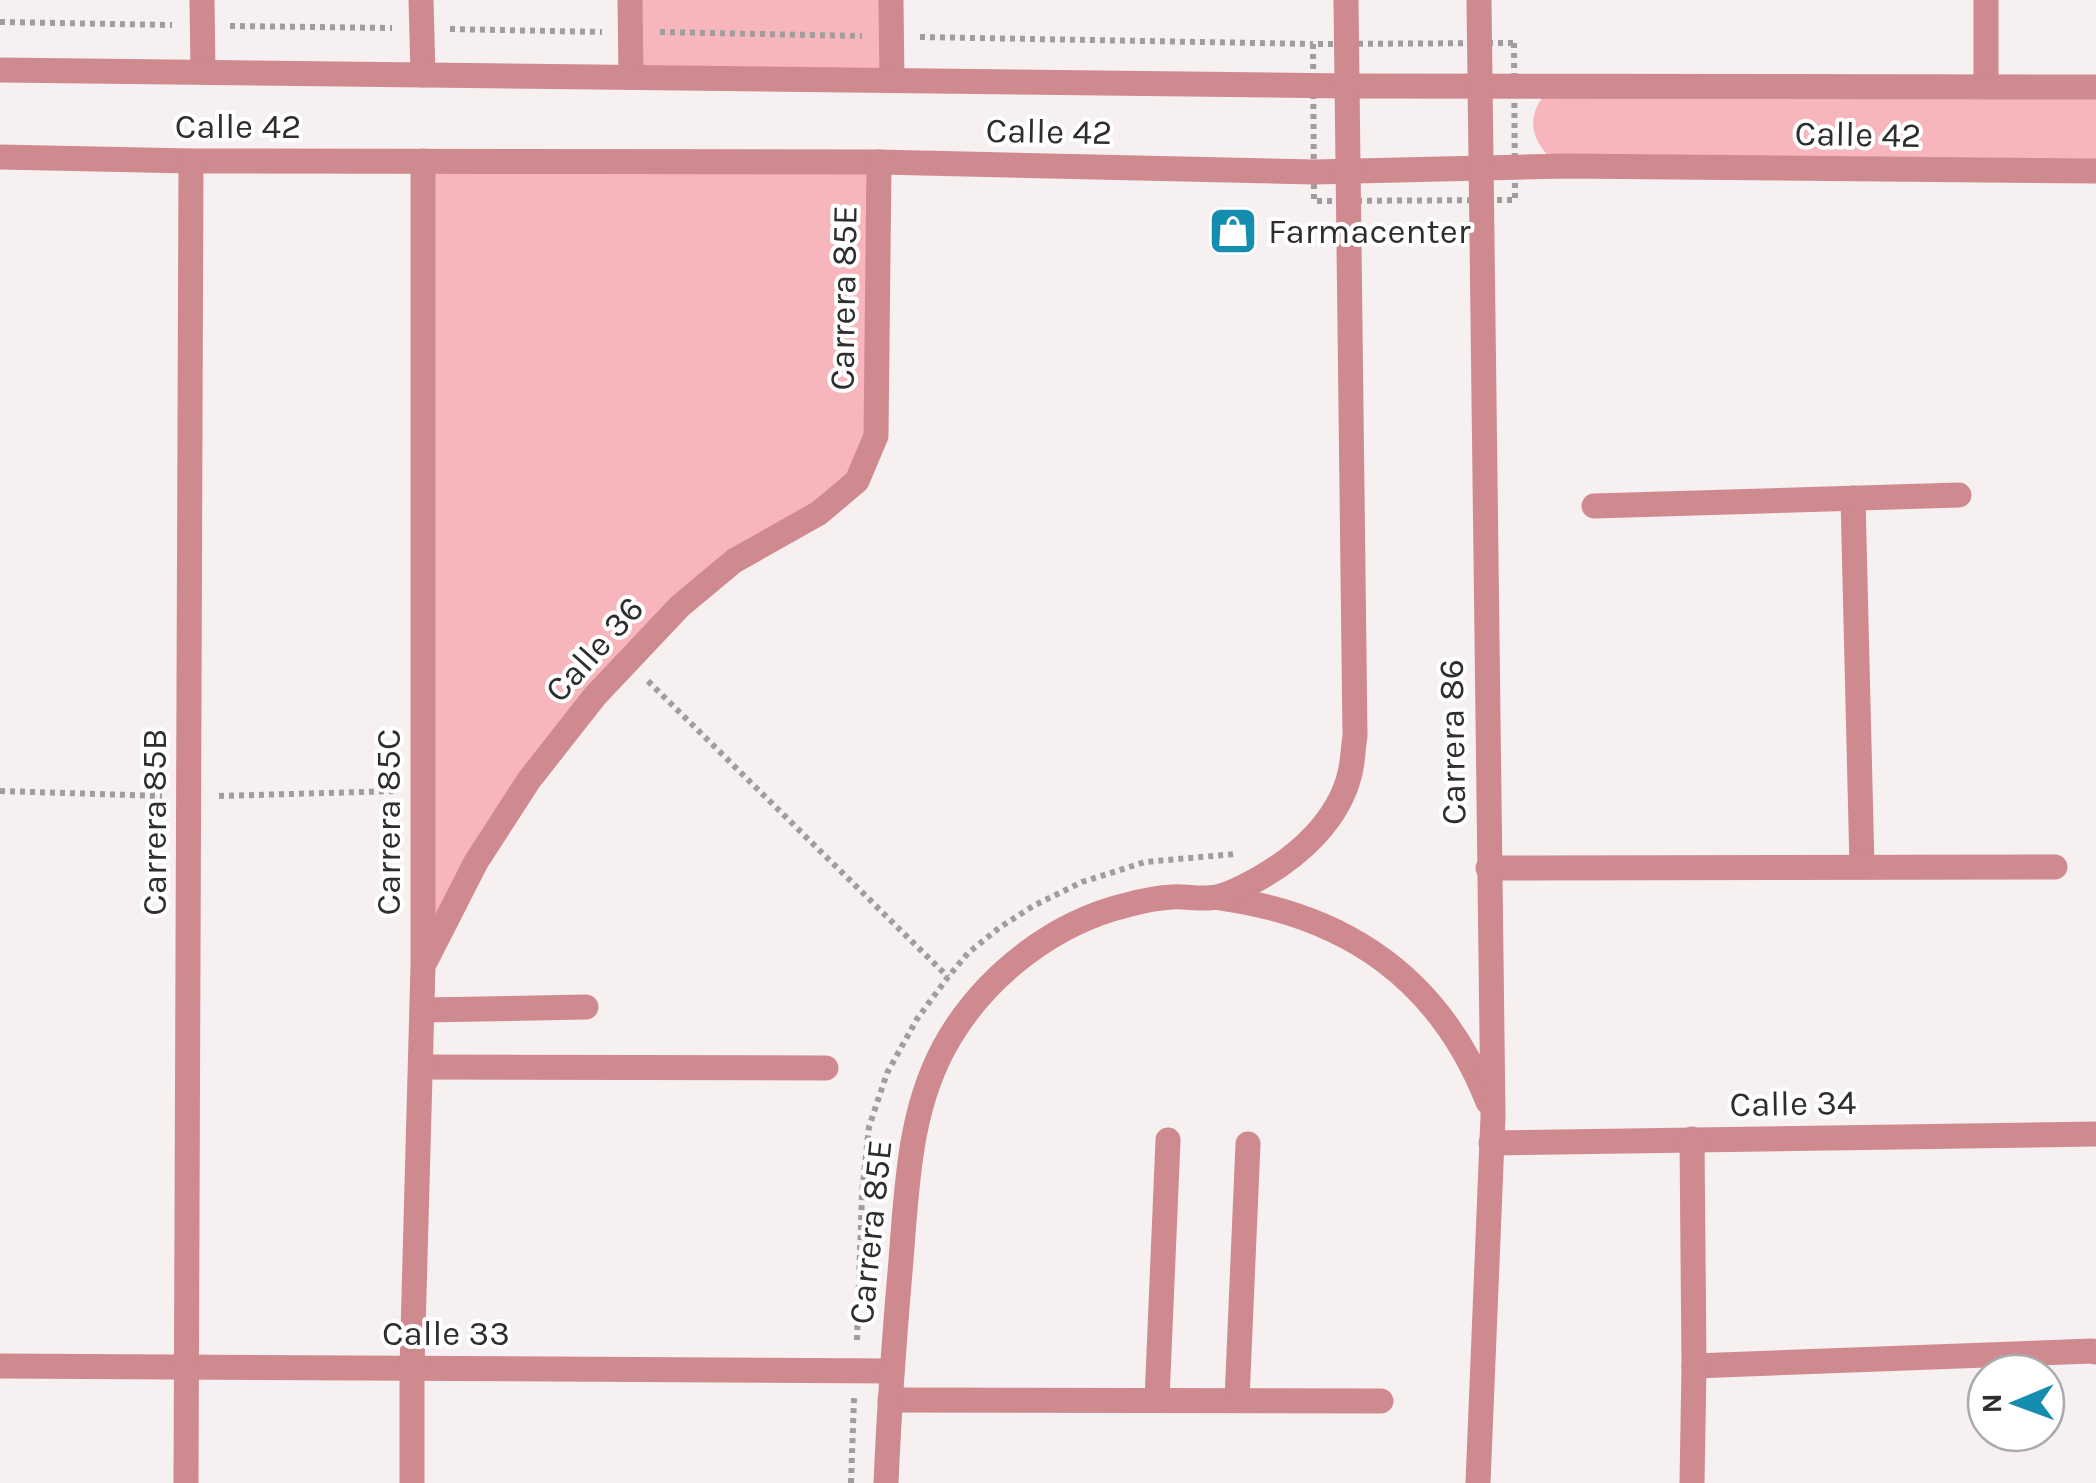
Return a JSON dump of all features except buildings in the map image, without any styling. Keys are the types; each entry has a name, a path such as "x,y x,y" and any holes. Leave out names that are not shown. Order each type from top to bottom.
{"street":[{"path":"202,0 203,72"},
{"path":"421,0 423,75"},
{"path":"630,0 631,77"},
{"path":"891,0 892,80"},
{"path":"1215,897 1239,890 1306,846 1332,814 1349,776 1355,736 1346,0"},
{"name":"Carrera 86","path":"1478,1483 1494,1116 1479,0"},
{"path":"1986,0 1986,86"},
{"name":"Calle 42","path":"0,70 1348,86 2096,86"},
{"name":"Calle 42","path":"0,156 191,162 879,162 1314,172 1566,166 2096,171"},
{"name":"Carrera 85C","path":"412,1483 423,966 423,161"},
{"name":"Carrera 85B","path":"186,1483 191,162"},
{"name":"Carrera 85E","path":"876,436 879,162"},
{"name":"Calle 36","path":"423,966 476,862 529,780 596,696 680,606 734,561 819,513 857,481 876,436"},
{"path":"1594,506 1959,495"},
{"path":"1854,498 1862,867"},
{"path":"1488,868 2054,867"},
{"path":"974,1003 1006,970 1042,942 1082,920 1124,905 1169,897 1215,897 1262,904 1306,917 1349,937 1388,963 1422,994 1452,1032 1476,1072 1494,1116"},
{"name":"Carrera 85E","path":"886,1483 910,1155 925,1089 949,1038 974,1003"},
{"path":"422,1010 586,1007"},
{"path":"421,1067 826,1068"},
{"name":"Calle 34","path":"1492,1143 2096,1134"},
{"path":"1692,1139 1692,1483"},
{"path":"1157,1400 1168,1140"},
{"path":"1236,1400 1248,1144"},
{"path":"1694,1366 2096,1352"},
{"name":"Calle 33","path":"0,1366 892,1371"},
{"path":"890,1400 1381,1401"}],"path":[{"path":"1514,43 1514,200 1314,201 1314,44 1480,44 1514,43"},
{"path":"628,662 974,1003"},
{"path":"851,1483 862,1194 869,1127 887,1073 917,1019 968,953 1033,906 1082,882 1145,862 1238,854"}],"shaded area":[{"path":"630,0 891,0 892,80 631,77"},
{"path":"2096,87 2096,171 1551,159 1538,141 1533,124 1537,107 1549,89"},
{"path":"423,161 879,162 876,436 857,481 734,561 595,696 423,966"}],"place":[{"name":"Farmacenter","path":"1233,231"}]}
